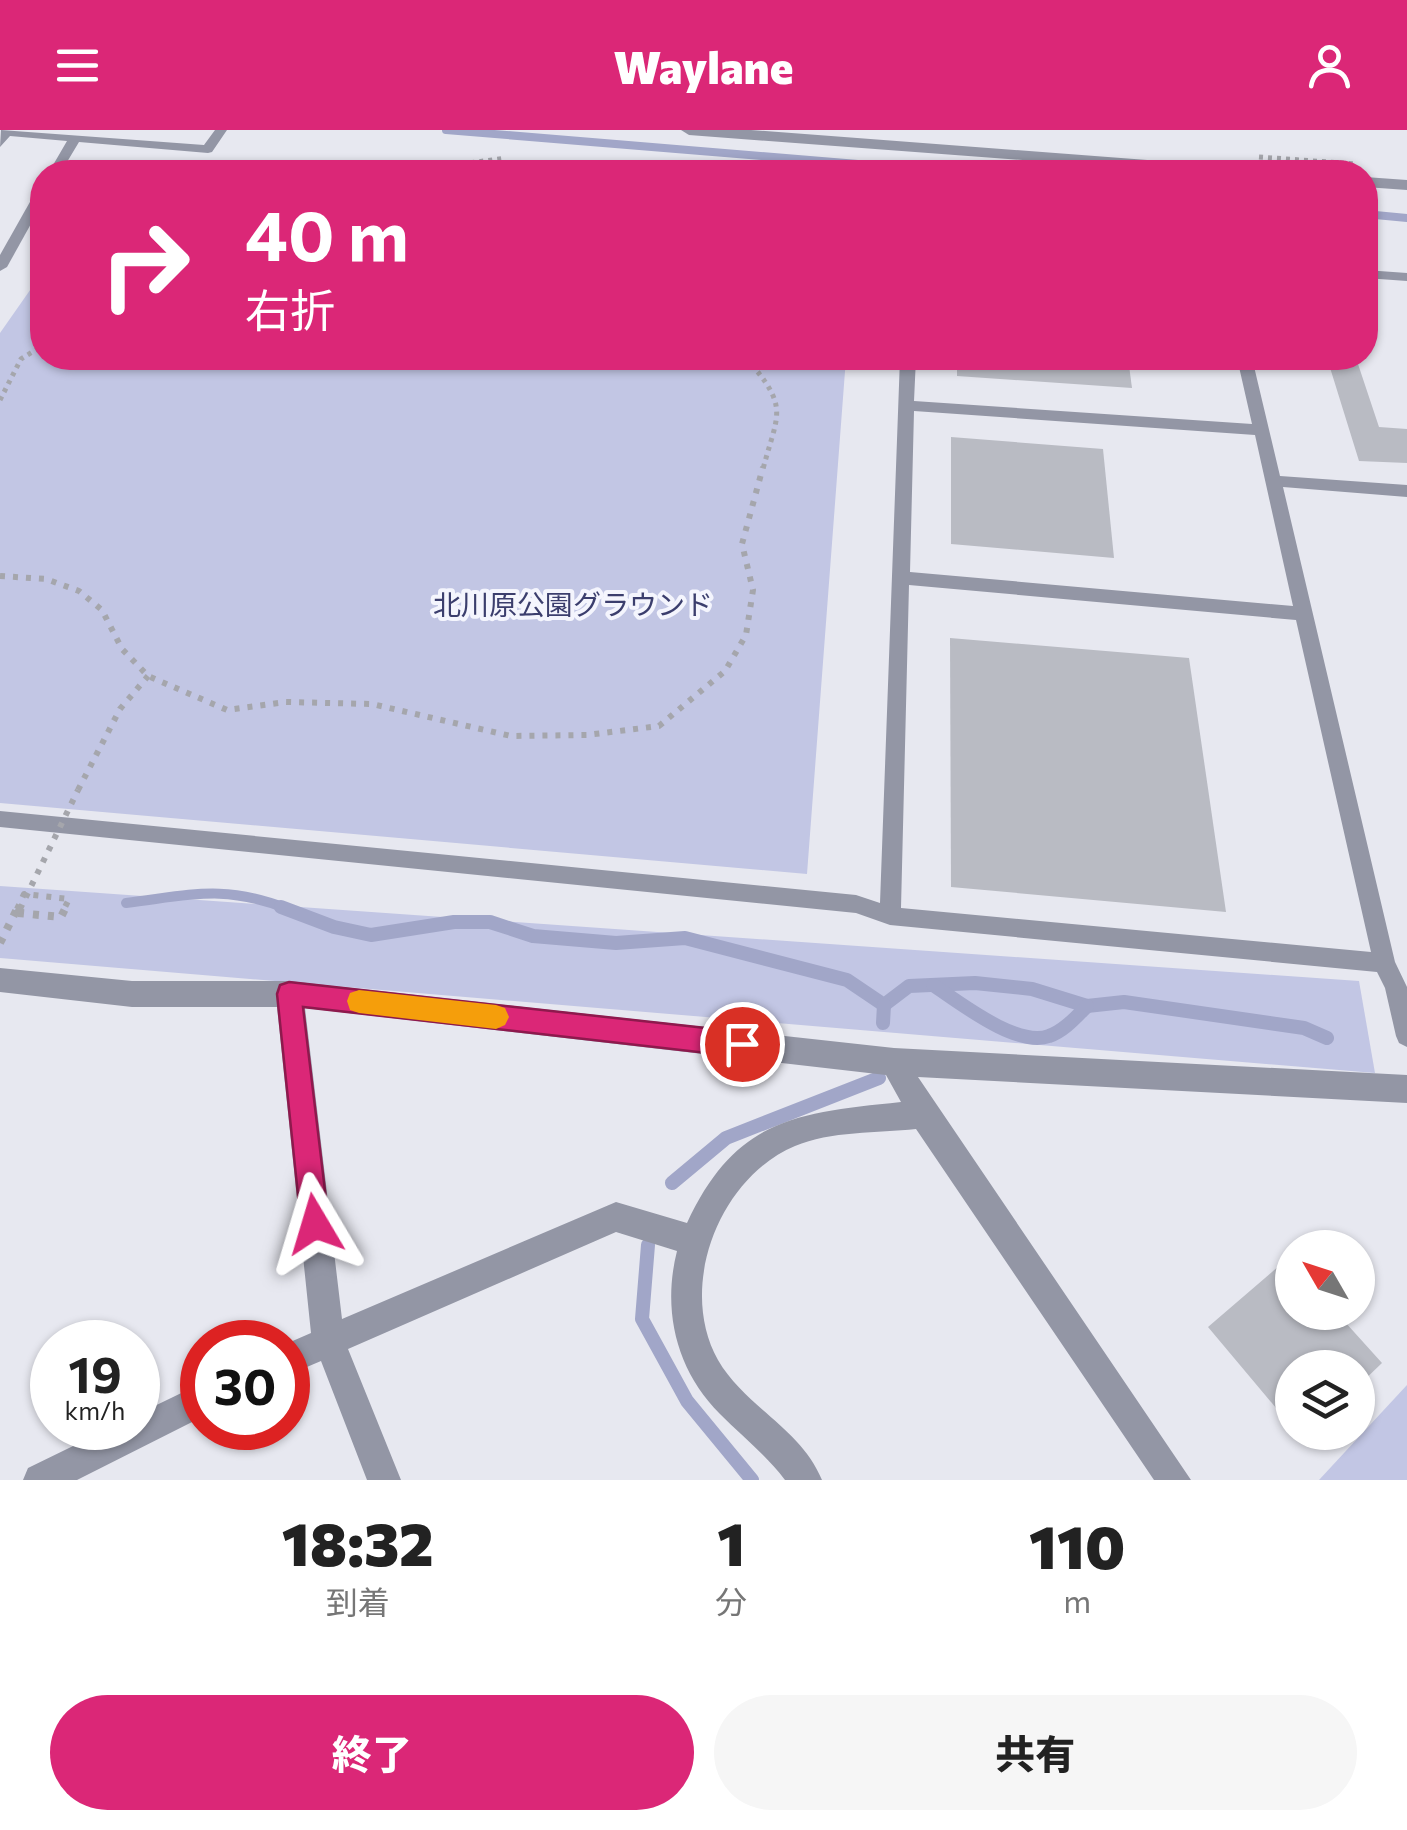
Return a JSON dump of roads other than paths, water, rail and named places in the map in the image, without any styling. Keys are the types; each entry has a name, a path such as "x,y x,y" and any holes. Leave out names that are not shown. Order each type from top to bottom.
{"street":[{"path":"690,130 1019,160"},
{"path":"1378,183 1407,185"},
{"path":"0,980 132,994 289,994 894,1062 1407,1089"},
{"path":"289,994 328,1339 384,1480"},
{"path":"894,1062 923,1114 1163,1475"},
{"path":"805,1480 706,1372 683,1310 692,1240 733,1173 788,1134 923,1114"},
{"path":"310,1348 616,1217 692,1240"},
{"path":"40,1480 180,1411"}],"lane":[{"path":"0,143 6,132 208,149 221,130"},
{"path":"61,160 74,138"},
{"path":"0,267 30,215"},
{"path":"1378,275 1407,277"},
{"path":"890,916 908,370"},
{"path":"1248,370 1384,962 1396,987 1407,1036"},
{"path":"908,406 1263,430"},
{"path":"1275,482 1407,492"},
{"path":"902,578 1305,614"},
{"path":"0,819 856,904 890,916 1384,962"}],"waterway":[{"path":"446,130 809,160"},
{"path":"1378,215 1407,218"},
{"path":"126,903 226,894 288,909"},
{"path":"281,907 334,927 371,935 454,922 490,922 533,936 616,943 685,938 847,980 884,1005"},
{"path":"884,1005 909,986 975,983 1032,989 1087,1006"},
{"path":"933,985 1005,1030 1036,1038 1060,1031 1087,1006"},
{"path":"1087,1006 1124,1002 1304,1028 1327,1038"},
{"path":"883,1023 884,1005"},
{"path":"672,1183 726,1138 879,1078"},
{"path":"648,1245 642,1319 687,1401 752,1480"}],"park label":[{"name":"北川原公園グラウンド","path":"573,605"}]}
